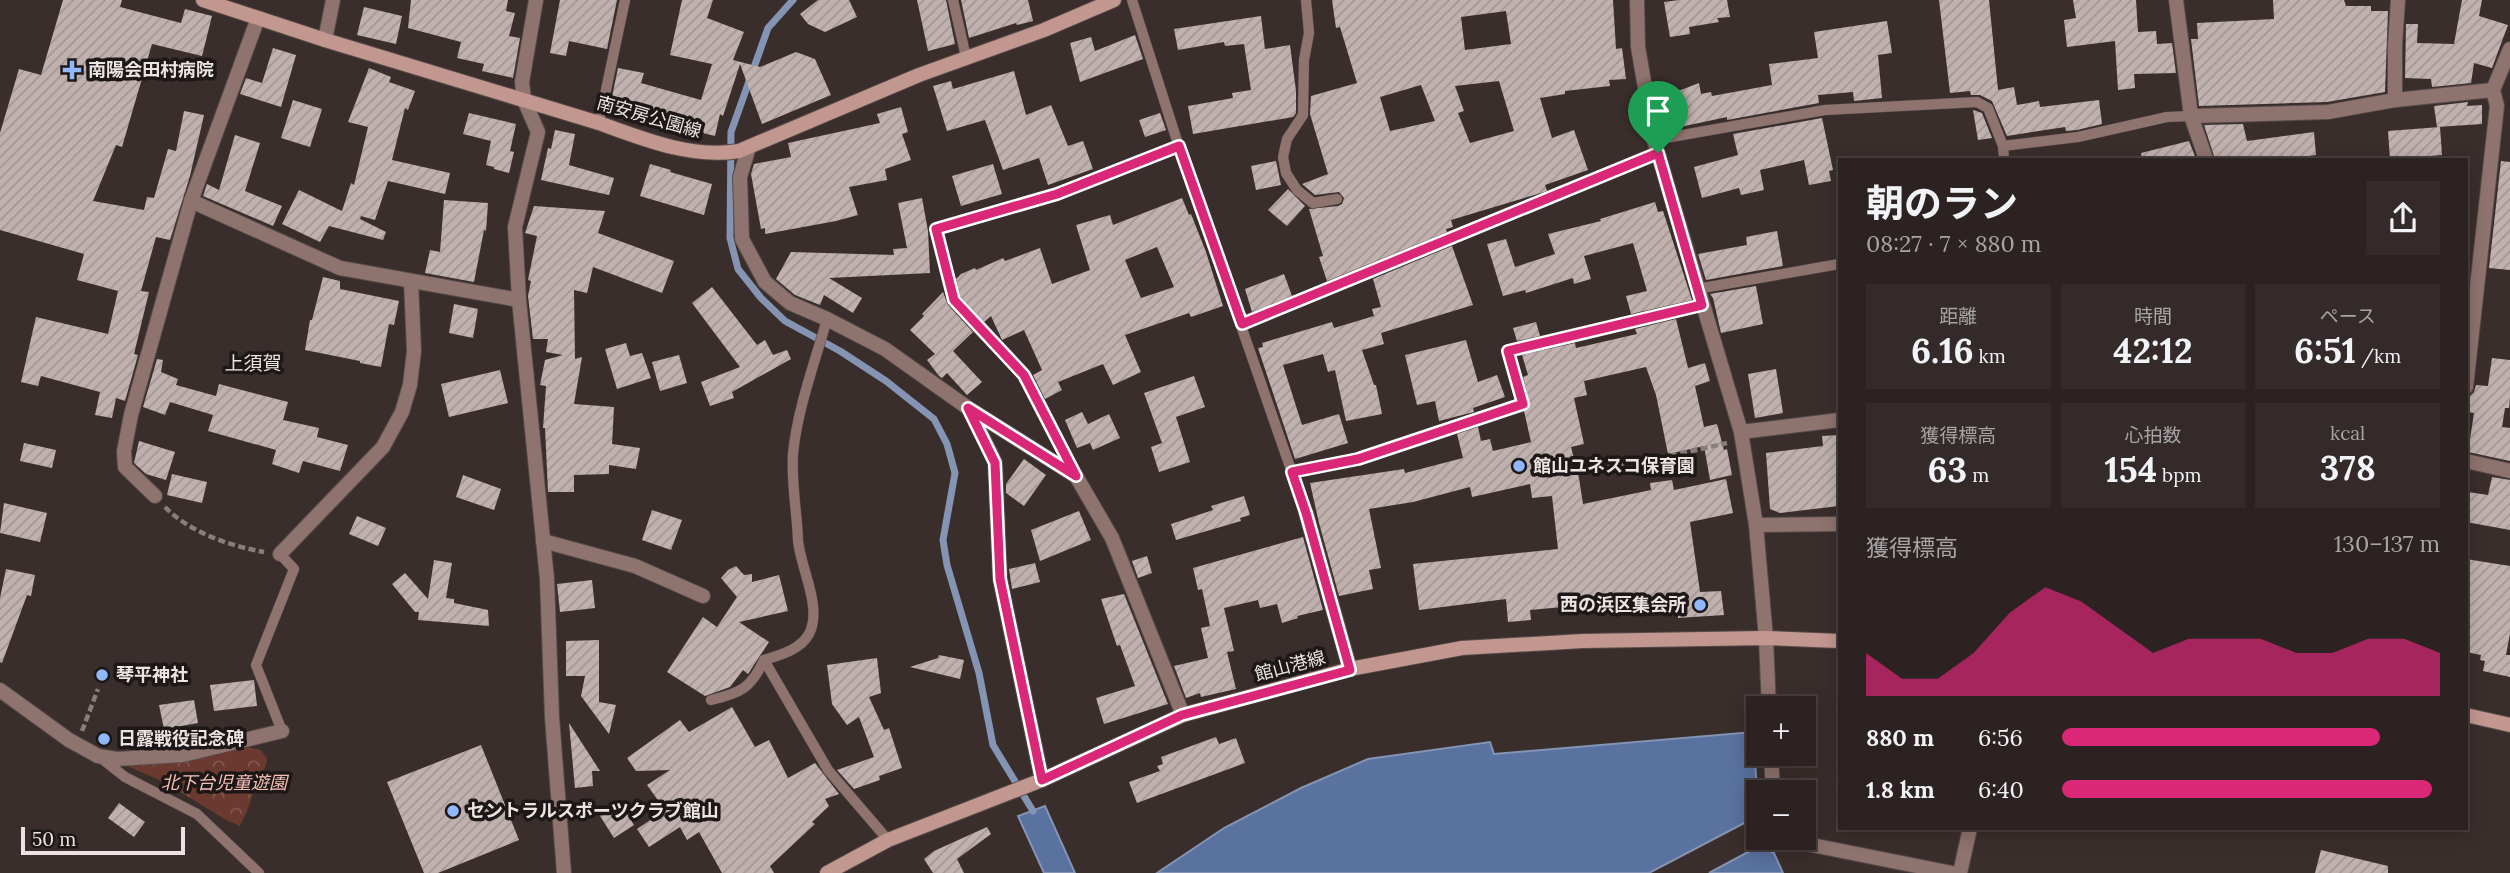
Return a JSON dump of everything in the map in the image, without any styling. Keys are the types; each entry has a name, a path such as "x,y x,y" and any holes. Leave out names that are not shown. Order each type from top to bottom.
{"main road":[{"name":"南安房公園線","path":"203,0 229,4 258,18 325,40 599,123 643,139 703,153 723,154 744,149 966,57 1044,30 1114,0"},
{"name":"館山港線","path":"827,873 888,840 1039,781 1182,715 1350,670 1462,648 1583,641 1766,638 1838,641"},
{"path":"2468,715 2510,725"}],"street":[{"path":"325,40 333,0"},
{"path":"536,0 522,82 524,100 538,132 515,227 519,300 547,579 552,717 564,873"},
{"path":"1637,0 1638,47 1656,147 1702,305 1756,525 1768,696"},
{"path":"2176,0 2191,117 2206,158"},
{"path":"2395,100 2398,0"},
{"path":"155,496 125,467 124,451 131,415 191,201 258,18"},
{"path":"2468,369 2497,106 2493,90 2510,49"},
{"path":"2191,117 2328,112 2395,100 2493,90"},
{"path":"744,149 740,177 742,239 765,282 790,303 825,325 885,349 968,408 1076,476 1112,538 1182,715"},
{"path":"191,201 340,268 519,300"},
{"path":"279,554 383,447 402,412 410,385 414,351 411,281"},
{"path":"968,408 995,463 1000,579 1039,781"},
{"path":"1736,437 1838,419"},
{"path":"2468,461 2510,471"},
{"path":"1306,513 1350,670"},
{"path":"1756,525 1838,524"},
{"path":"543,541 635,566 703,596"},
{"path":"0,690 69,740 98,755 117,759 183,755 282,731"},
{"path":"1960,873 1970,830"},
{"path":"1816,846 1952,873"}],"lane":[{"path":"599,123 625,0"},
{"path":"953,0 966,57"},
{"path":"1132,0 1179,146 1306,513"},
{"path":"1306,0 1309,33 1304,60 1303,115 1287,139 1283,157 1286,173 1297,190 1313,203 1337,198"},
{"path":"1242,324 1656,147 1825,110 1977,102 1988,107 2003,146 2004,158"},
{"path":"2003,146 2078,137 2167,117 2191,117"},
{"path":"1076,476 1024,375 954,300 936,229 1057,194 1179,146"},
{"path":"1697,289 1838,264"},
{"path":"1292,472 1358,459 1523,404 1508,351 1702,305"},
{"path":"711,700 731,695 755,681 764,660 793,650 809,633 813,610 808,578 799,553 793,455 825,325"},
{"path":"279,554 294,569 256,665 282,731"},
{"path":"764,660 828,770 888,840"},
{"path":"98,755 125,777 197,814 259,873"}],"path":[{"path":"1587,469 1670,456 1736,437"},
{"path":"155,496 177,520 239,548 279,554"},
{"path":"86,719 98,689"}],"green space":[{"name":"北下台児童遊園","path":"247,747 261,750 267,759 240,826 166,783 127,766 180,760"}],"water":[{"path":"1746,733 1746,766 1755,766 1756,780 1746,780 1746,822 1649,873 1157,873 1224,828 1301,788 1368,759 1490,742 1494,754"},
{"path":"1045,806 1075,873 1044,873 1018,816"},
{"path":"1752,850 1768,850 1774,853 1783,873 1709,873"}],"building":[{"path":"63,0 122,0 120,7 181,23 185,9 212,16 202,56 152,44 122,147 116,145 93,201 144,210 147,197 154,198 168,149 176,151 184,111 204,115 190,176 170,240 156,237 141,291 149,292 134,354 138,355 125,401 116,398 112,418 95,415 100,392 41,376 38,386 21,382 36,317 108,334 118,291 77,280 84,254 0,230 0,133 19,69 41,75"},
{"path":"411,0 508,0 506,11 515,13 509,36 520,38 513,78 482,71 484,64 457,58 461,42 408,28"},
{"path":"560,0 617,0 607,49 569,41 566,56 550,53"},
{"path":"682,0 713,0 707,18 744,32 733,60 760,67 796,52 815,59 831,95 762,124 740,64 723,116 720,114 715,136 642,118 645,105 612,97 618,68 644,73 641,83 701,100 712,64 670,55"},
{"path":"818,0 849,0 857,17 825,32 808,24 800,14"},
{"path":"917,0 946,0 955,44 928,51"},
{"path":"961,0 1028,0 1033,21 1017,25 1016,23 969,38"},
{"path":"1332,0 1613,0 1616,49 1622,48 1626,79 1609,80 1610,86 1565,91 1565,94 1540,98 1552,138 1574,130 1588,170 1545,185 1547,191 1451,220 1453,227 1446,229 1447,232 1327,281 1319,257 1323,256 1309,209 1338,206 1344,198 1339,192 1315,195 1302,184 1328,174 1310,114 1311,96 1357,83 1340,27 1336,28","holes":["1506,11 1511,44 1465,50 1461,17","1499,81 1514,131 1470,143 1458,113 1464,111 1455,86","1421,85 1435,121 1390,131 1380,97"]},
{"path":"1727,0 1730,17 1717,18 1719,22 1689,27 1690,34 1670,37 1664,2"},
{"path":"1939,0 1989,0 1998,90 2014,87 2017,105 2039,101 2040,107 2099,100 2102,124 2077,130 2066,131 2065,127 2007,136 1992,101 1980,95 1971,95 1970,91 1950,93"},
{"path":"2073,0 2136,0 2138,32 2156,31 2157,44 2172,43 2176,73 2134,74 2135,88 2118,90 2115,41 2067,47 2064,20 2076,18"},
{"path":"2273,0 2344,0 2346,6 2371,6 2371,11 2388,11 2385,92 2327,102 2199,106 2191,39 2198,39 2197,23 2274,19"},
{"path":"2462,0 2482,0 2479,16 2508,25 2492,68 2474,63 2471,83 2432,87 2431,79 2405,78 2406,24 2418,24 2417,43 2454,44"},
{"path":"364,7 402,16 396,44 357,35"},
{"path":"1261,16 1265,49 1290,45 1296,113 1293,117 1193,134 1188,106 1233,98 1232,93 1251,90 1244,44 1225,46 1224,42 1178,50 1174,29"},
{"path":"1887,21 1892,53 1878,55 1882,98 1854,101 1853,92 1818,95 1819,103 1727,120 1727,117 1666,130 1660,98 1699,83 1701,94 1711,92 1712,96 1772,85 1769,64 1818,58 1814,32"},
{"path":"1135,35 1143,59 1080,82 1070,43 1091,37 1095,51"},
{"path":"273,48 296,55 281,107 240,94 246,78 262,83"},
{"path":"369,68 391,77 389,82 415,91 408,110 405,108 392,160 450,173 445,194 388,181 375,220 361,216 360,219 386,232 383,240 329,226 320,242 282,224 299,190 342,211 351,183 354,185 368,127 348,122"},
{"path":"1014,71 1026,115 1051,105 1068,146 1083,141 1093,169 1048,185 1039,158 1003,170 985,120 947,131 933,86 951,81 953,89"},
{"path":"293,100 322,109 310,147 281,138"},
{"path":"2468,102 2467,106 2482,105 2482,124 2437,127 2434,106"},
{"path":"901,107 908,132 902,134 911,160 885,169 887,180 849,187 858,215 765,234 765,228 761,229 751,174 754,164 791,157 788,143 880,123 877,114"},
{"path":"1973,110 1982,113 1992,138 1978,140"},
{"path":"469,113 516,124 510,151 514,152 509,173 486,165 491,141 463,134"},
{"path":"1160,113 1166,130 1145,137 1139,120"},
{"path":"1822,118 1833,170 1829,171 1831,181 1809,185 1804,160 1760,170 1764,190 1741,195 1739,188 1702,198 1694,167 1738,155 1733,134"},
{"path":"2243,124 2247,141 2314,132 2316,155 2294,158 2215,158 2204,125"},
{"path":"2440,127 2442,155 2390,158 2388,131"},
{"path":"555,130 575,134 569,165 614,178 609,195 541,180"},
{"path":"235,135 260,143 245,191 282,206 273,226 203,196 207,184 219,190"},
{"path":"2189,141 2196,158 2142,158 2141,153"},
{"path":"1276,161 1281,185 1256,190 1251,166"},
{"path":"2501,161 2510,162 2510,270 2489,268"},
{"path":"650,164 712,184 704,215 640,196"},
{"path":"993,164 1002,194 961,206 952,176"},
{"path":"1288,189 1305,206 1287,226 1268,210"},
{"path":"922,198 928,231 930,273 829,278 862,298 853,313 824,295 820,305 795,295 776,279 791,252 894,255 893,249 907,248 898,203"},
{"path":"1182,198 1206,252 1223,306 1191,317 1189,313 1125,335 1141,372 1113,385 1103,364 1058,382 1062,390 1045,399 1033,375 1042,370 1024,330 1002,340 991,316 984,322 960,296 956,279 975,268 976,270 1003,258 1005,261 1040,248 1052,284 1090,270 1076,225 1110,215 1113,225","holes":["1157,247 1174,287 1141,298 1125,260"]},
{"path":"444,200 488,203 486,231 484,230 474,282 425,273 430,250 440,252"},
{"path":"1655,202 1658,212 1663,211 1692,300 1631,314 1626,296 1647,291 1633,243 1584,256 1591,279 1574,284 1573,278 1526,293 1525,290 1503,296 1487,244 1506,239 1515,267 1555,254 1548,234 1601,221 1600,219"},
{"path":"534,206 605,211 598,233 674,261 662,293 593,267 587,293 574,290 575,359 582,357 574,404 614,407 612,444 640,448 636,469 609,465 609,474 574,475 574,492 548,492 543,428 546,386 540,385 545,360 563,355 546,352 548,339 533,339 528,296 531,281 528,280 537,236 525,233"},
{"path":"1777,231 1783,266 1706,280 1698,254 1747,245 1746,237"},
{"path":"1452,246 1473,305 1381,333 1384,344 1362,350 1376,385 1382,414 1346,421 1335,370 1328,372 1323,354 1283,365 1302,425 1339,414 1348,443 1295,459 1258,348 1263,347 1262,343 1332,322 1334,328 1374,316 1372,309 1381,307 1373,279"},
{"path":"1284,274 1292,296 1252,312 1245,289"},
{"path":"323,277 340,281 340,289 399,301 394,325 389,324 381,367 305,350 310,320"},
{"path":"1756,286 1763,324 1721,333 1710,294"},
{"path":"712,287 757,345 765,340 773,355 787,350 791,359 732,392 734,398 710,406 701,382 740,367 692,303"},
{"path":"943,292 948,305 973,332 953,351 982,382 967,395 947,373 942,378 939,376 927,360 935,354 910,330"},
{"path":"454,304 478,309 473,338 449,333"},
{"path":"1676,319 1688,368 1705,363 1710,381 1695,386 1704,427 1717,424 1724,450 1727,449 1732,475 1710,480 1704,446 1668,454 1656,395 1646,367 1584,381 1587,395 1574,398 1584,444 1571,447 1583,504 1651,490 1650,483 1672,480 1674,490 1726,479 1733,513 1690,522 1700,592 1721,591 1724,615 1678,618 1677,606 1610,612 1610,607 1574,609 1574,606 1530,610 1531,620 1508,622 1506,599 1419,610 1413,564 1558,549 1552,496 1532,498 1530,484 1472,497 1470,487 1413,502 1369,509 1381,568 1369,570 1373,589 1339,596 1310,483 1404,469 1405,473 1463,458 1457,434 1478,427 1481,441 1490,439 1493,451 1531,442 1524,411 1530,405 1523,377 1528,375 1522,355 1575,343 1576,348 1637,334 1635,329"},
{"path":"1536,322 1540,336 1517,341 1513,328"},
{"path":"1466,340 1478,382 1497,375 1505,397 1473,408 1474,412 1439,421 1435,401 1417,405 1405,355"},
{"path":"626,343 630,356 642,353 651,378 617,389 605,349"},
{"path":"679,355 687,383 660,391 652,362"},
{"path":"2492,358 2510,360 2509,408 2505,408 2502,427 2510,428 2510,461 2468,452 2474,413 2468,412 2470,396 2476,385 2488,386"},
{"path":"157,359 163,360 161,372 178,379 176,385 216,396 219,384 288,402 283,420 319,428 317,437 348,445 340,471 303,461 299,473 272,464 276,450 208,431 213,415 170,402 165,415 143,407"},
{"path":"1776,369 1783,413 1755,418 1748,374"},
{"path":"500,370 508,403 449,417 441,384"},
{"path":"1194,376 1205,407 1176,417 1190,462 1159,472 1151,447 1162,443 1144,393"},
{"path":"1082,412 1088,424 1109,414 1120,438 1093,450 1090,443 1077,448 1065,420"},
{"path":"1838,435 1838,506 1780,513 1770,509 1766,453 1823,446 1822,436"},
{"path":"139,441 175,452 166,480 146,474 134,463"},
{"path":"24,443 56,450 52,468 20,461"},
{"path":"1024,459 1046,475 1024,506 1006,493 1006,484"},
{"path":"172,474 207,482 202,503 167,495"},
{"path":"463,475 501,489 494,510 456,497"},
{"path":"2492,477 2510,480 2510,530 2468,522 2468,492 2488,495"},
{"path":"1244,496 1250,515 1240,518 1241,521 1176,540 1171,524 1213,510 1211,506"},
{"path":"4,503 47,513 40,542 0,533"},
{"path":"652,510 682,520 671,550 642,540"},
{"path":"1079,511 1091,540 1040,561 1031,530"},
{"path":"357,516 386,528 378,546 349,534"},
{"path":"1303,537 1323,610 1297,616 1298,618 1282,623 1277,604 1260,608 1258,600 1224,608 1234,651 1227,652 1236,689 1201,697 1200,693 1186,698 1174,666 1208,658 1201,628 1210,626 1202,589 1198,590 1193,568"},
{"path":"1147,556 1152,573 1138,578 1132,561"},
{"path":"2468,559 2510,566 2510,634 2506,655 2510,655 2510,677 2483,671 2485,661 2480,660 2481,655 2468,652"},
{"path":"434,560 452,563 446,598 454,599 454,603 488,610 489,626 418,620 419,612 415,612 392,584 405,573 428,599"},
{"path":"1035,563 1040,582 1012,589 1009,569"},
{"path":"736,566 744,575 752,574 752,582 779,575 788,611 739,622 769,642 748,674 743,670 730,687 705,696 667,672 703,617 717,627 737,597 721,578"},
{"path":"6,569 35,575 31,596 27,595 2,663 0,598"},
{"path":"592,580 595,608 560,612 557,584"},
{"path":"1124,594 1168,704 1104,724 1096,698 1135,686 1120,645 1117,646 1101,599"},
{"path":"599,640 599,702 616,705 609,734 581,696 585,676 566,676 566,641"},
{"path":"939,655 964,660 960,679 910,667 938,658"},
{"path":"877,658 881,693 869,697 884,730 889,728 902,768 879,776 880,780 854,789 837,770 874,757 859,717 847,725 832,704 827,665"},
{"path":"254,680 257,706 214,711 210,685"},
{"path":"194,700 198,723 164,729 159,705"},
{"path":"732,707 755,747 769,740 788,778 815,763 839,794 825,799 829,806 812,822 815,824 770,866 774,873 722,873 699,832 687,840 680,827 649,847 637,829 665,810 647,785 670,770 636,771 627,758 680,720 689,732"},
{"path":"569,723 600,771 592,771 593,786 575,788"},
{"path":"1216,737 1219,744 1236,738 1245,763 1137,803 1129,782 1160,771 1157,766 1163,764 1161,757"},
{"name":"セントラルスポーツクラブ館山","path":"481,745 519,840 438,873 424,873 387,782"},
{"path":"119,803 145,822 134,837 108,818"},
{"path":"620,803 634,825 614,838 600,816"},
{"path":"987,827 991,834 957,859 964,873 933,873 924,859 934,851"},
{"path":"2321,850 2388,866 2388,873 2315,873"}],"waterway":[{"path":"793,0 768,28 731,132 730,238 738,269 761,298 785,321 840,351 886,381 934,419 947,444 955,473 943,540 947,565 979,673 993,745 1033,811"}],"place":[{"name":"南陽会田村病院","path":"72,70"},
{"name":"館山ユネスコ保育園","path":"1519,466"},
{"name":"西の浜区集会所","path":"1700,605"},
{"name":"琴平神社","path":"102,675"},
{"name":"日露戦役記念碑","path":"104,739"},
{"name":"セントラルスポーツクラブ館山","path":"453,811"}],"district":[{"name":"上須賀","path":"253,363"}],"route":[{"path":"1179,146 1242,324 1658,153 1702,305 1508,351 1523,404 1358,459 1292,472 1350,670 1182,715 1042,780 1000,579 995,463 968,408 1076,476 1024,375 954,300 936,229 1057,194 1179,146"}]}
